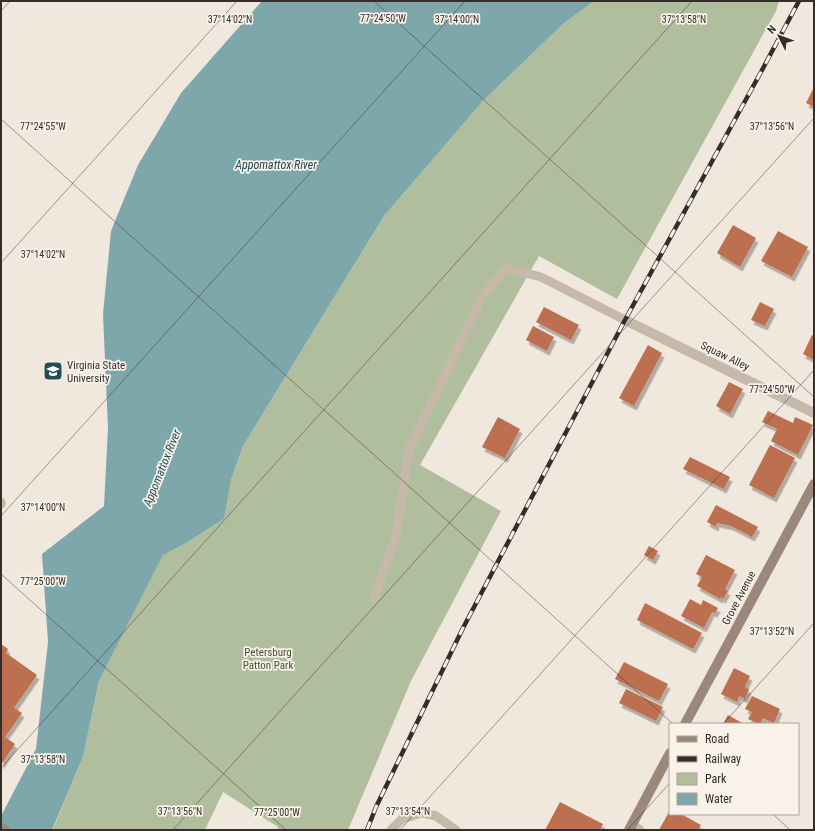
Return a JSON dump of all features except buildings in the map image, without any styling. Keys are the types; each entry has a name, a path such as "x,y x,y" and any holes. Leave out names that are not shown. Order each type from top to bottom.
{"main road":[{"name":"Grove Avenue","path":"686,723 814,484"},
{"path":"633,828 669,755"},
{"path":"1,828 5,830"}],"street":[{"name":"Squaw Alley","path":"625,320 814,413"}],"lane":[{"path":"374,599 396,535 409,450 481,299 506,268 541,277 625,320"},
{"path":"391,830 402,819 422,813 436,816 456,830"}],"green space":[{"name":"Petersburg Patton Park","path":"594,1 779,1 776,11 617,299 539,256 420,465 501,511 411,681 348,830 277,830 278,827 223,792 205,830 53,830 83,757 99,681 163,554 191,540 224,519 231,480 243,446 384,216 483,101 563,24"}],"water":[{"name":"Appomattox River","path":"262,1 594,1 563,24 483,101 384,216 243,446 231,480 224,519 191,540 163,555 99,681 83,757 52,830 1,830 1,816 36,749 48,642 42,554 104,506 108,428 103,314 111,231 138,165 181,93"}],"railway":[{"path":"367,830 376,807 463,628 625,320 799,1"}],"place":[{"name":"Virginia State University","path":"53,371"}]}
